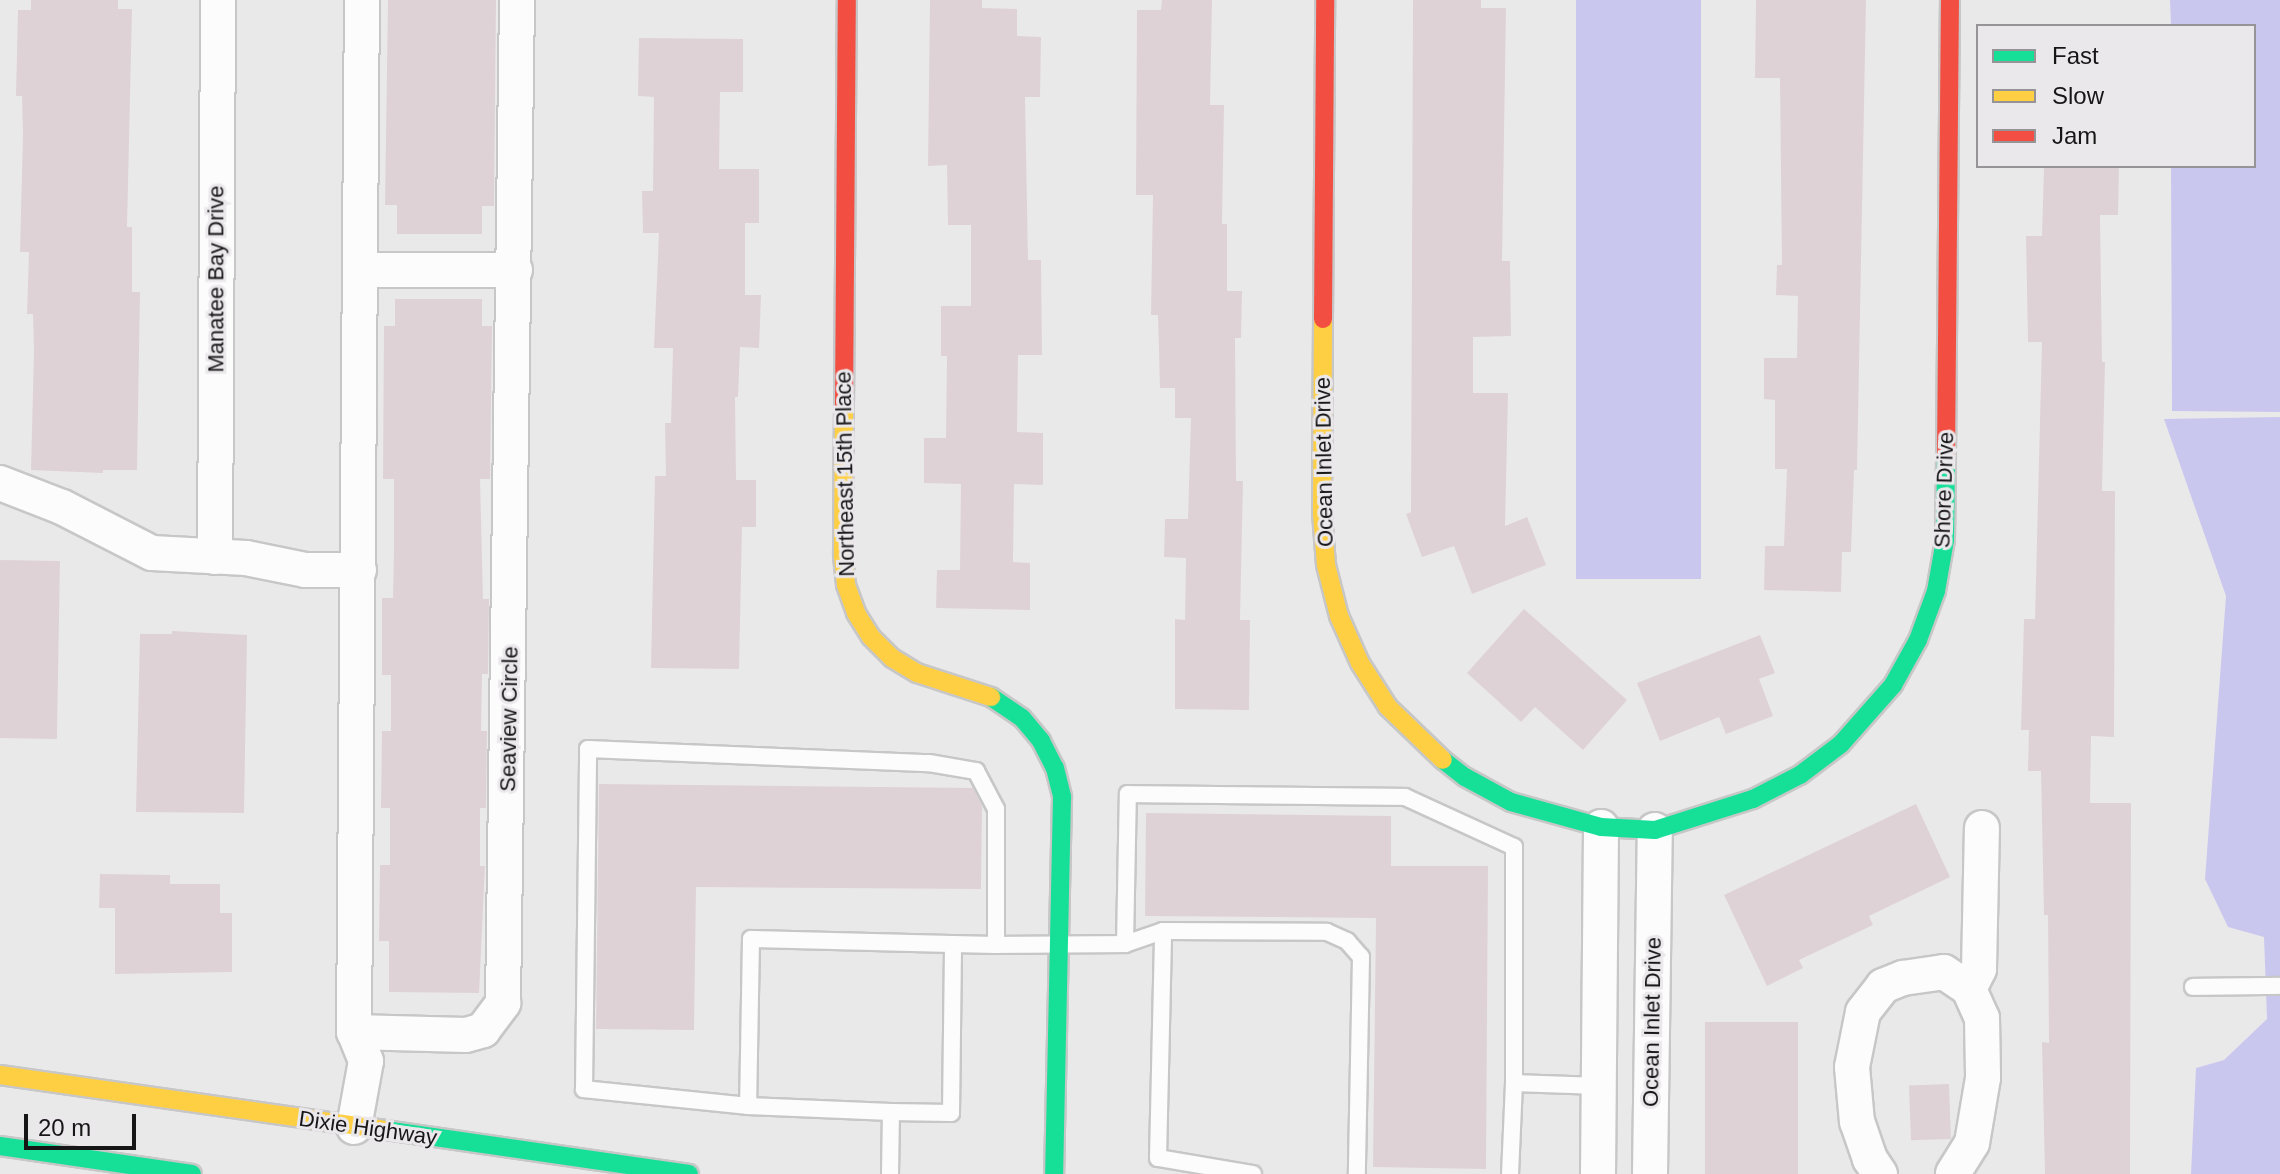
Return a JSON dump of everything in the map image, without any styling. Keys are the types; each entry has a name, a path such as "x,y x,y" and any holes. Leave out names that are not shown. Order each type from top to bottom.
{"street":[{"name":"Manatee Bay Drive","path":"215,557 218,0"},
{"path":"354,1127 366,1061 354,1032 362,0"},
{"name":"Seaview Circle","path":"354,1032 466,1035 483,1030 503,1003 517,0"},
{"name":"Northeast 15th Place","path":"847,0 843,540 846,585 856,613 871,637 892,658 917,673 971,688 998,700 1022,718 1041,741 1055,768 1062,797 1054,1174"},
{"name":"Ocean Inlet Drive","path":"1325,0 1322,513 1326,565 1339,616 1367,674 1388,707 1424,745 1465,777 1511,802 1601,827 1655,830 1650,1174"},
{"name":"Shore Drive","path":"1655,830 1753,799 1800,775 1841,744 1893,685 1918,640 1936,591 1945,540 1950,0"},
{"path":"360,270 515,270"},
{"path":"0,483 62,507 152,553 246,558 305,570 359,570"},
{"path":"1598,1174 1601,827"},
{"path":"1969,989 1979,969 1982,828"},
{"path":"1880,1174 1870,1159 1857,1122 1852,1067 1863,1012 1883,986 1903,978 1944,972 1969,989 1982,1018 1983,1078 1972,1143 1953,1174"},
{"name":"Dixie Highway","path":"0,1075 689,1174"},
{"path":"0,1146 192,1174"}],"lane":[{"path":"953,944 951,1113 748,1106 584,1089 588,749 929,763 976,771 996,809 996,945"},
{"path":"1125,944 1128,794 1405,797 1514,847 1514,1083 1510,1174"},
{"path":"1163,931 1158,1158 1253,1174"},
{"path":"748,1106 751,939 1060,945 1125,944 1163,931 1327,932 1347,941 1361,957 1357,1174"},
{"path":"2193,987 2280,986"},
{"path":"1514,1083 1599,1086"},
{"path":"890,1174 891,1112"}],"water":[{"path":"1576,0 1701,0 1701,579 1576,579"},
{"path":"2170,0 2280,0 2280,412 2172,411 2171,168 2256,168 2256,24 2171,24"},
{"path":"2280,417 2280,1174 2191,1174 2196,1068 2224,1060 2267,1019 2264,937 2228,927 2205,879 2226,596 2164,419"}],"building":[{"path":"31,0 118,0 118,9 132,9 127,227 132,227 132,292 140,292 137,470 103,470 103,473 31,470 33,314 27,314 29,252 20,252 23,134 22,96 16,96 18,10 31,10"},
{"path":"388,0 496,0 494,206 482,206 482,234 397,234 397,205 385,205"},
{"path":"930,0 982,0 982,8 1017,9 1017,36 1041,37 1040,97 1025,97 1028,260 1041,260 1042,355 1018,355 1017,432 1043,433 1043,485 1014,484 1013,562 1030,563 1030,610 936,608 937,570 960,570 961,484 924,483 924,438 946,438 947,356 941,356 941,306 971,306 971,225 948,225 947,165 928,166"},
{"path":"1162,0 1212,0 1210,105 1224,105 1222,224 1227,224 1227,291 1242,291 1241,338 1235,338 1236,481 1243,481 1240,620 1250,620 1249,710 1175,709 1175,619 1185,620 1186,558 1164,557 1165,519 1188,519 1191,418 1175,418 1175,388 1160,388 1158,315 1151,315 1153,195 1136,195 1137,10 1161,10"},
{"path":"1413,0 1481,0 1481,8 1506,8 1502,261 1510,261 1511,336 1473,337 1473,393 1508,393 1505,526 1527,517 1546,565 1472,594 1454,546 1422,557 1406,514 1411,512"},
{"path":"1756,0 1866,0 1857,470 1854,470 1851,552 1842,552 1841,592 1764,590 1765,546 1784,546 1787,469 1775,469 1775,400 1764,399 1764,358 1797,358 1798,296 1776,295 1777,265 1782,265 1780,78 1755,78"},
{"path":"639,38 743,39 743,92 720,92 719,169 759,169 759,223 745,223 745,295 761,295 759,348 740,347 738,397 735,397 736,480 756,480 756,527 742,527 739,669 651,668 655,476 666,476 665,423 671,423 673,348 654,348 659,233 643,233 642,191 653,191 654,97 638,96"},
{"path":"2044,168 2119,168 2118,215 2100,215 2102,362 2105,362 2102,491 2115,491 2114,737 2091,736 2090,803 2131,803 2130,1174 2045,1174 2042,1042 2049,1043 2048,915 2044,915 2041,771 2028,771 2029,730 2021,730 2024,619 2035,619 2042,342 2028,342 2026,236 2042,236"},
{"path":"395,299 482,299 482,326 492,326 490,479 480,479 483,599 489,599 488,674 482,674 481,731 487,731 486,808 480,808 480,866 485,866 479,993 389,992 389,941 379,941 380,865 390,865 390,808 381,808 382,731 391,731 391,675 382,675 382,598 393,598 394,547 394,479 383,479 384,326 395,326"},
{"path":"0,560 60,561 57,739 0,738"},
{"path":"1524,609 1627,700 1583,750 1535,707 1521,722 1467,673"},
{"path":"172,631 247,635 244,813 136,812 140,634 172,634"},
{"path":"1760,635 1775,673 1759,679 1773,716 1726,734 1719,717 1660,741 1637,683"},
{"path":"599,784 973,788 982,806 981,889 696,887 694,1030 596,1029"},
{"path":"1916,804 1950,877 1869,916 1873,925 1799,960 1803,968 1767,986 1724,895"},
{"path":"1146,813 1391,816 1391,866 1488,866 1486,1169 1373,1167 1376,918 1145,916"},
{"path":"100,874 170,875 170,884 220,884 220,913 232,913 232,972 115,974 115,908 99,908"},
{"path":"1705,1022 1798,1022 1798,1174 1705,1174"},
{"path":"1949,1084 1951,1139 1911,1140 1909,1085"}],"traffic: fast":[{"path":"1443,760 1465,777 1511,802 1601,827 1655,830 1753,799 1800,775 1841,744 1893,685 1918,640 1936,591 1945,540 1946,455"},
{"path":"991,697 1022,718 1041,741 1055,768 1062,797 1054,1174"},
{"path":"385,1130 689,1174"},
{"path":"0,1146 192,1174"}],"traffic: slow":[{"path":"1323,319 1322,513 1326,565 1339,616 1360,663 1388,707 1443,760"},
{"path":"844,405 843,556 846,585 856,613 871,637 892,658 917,673 991,697"},
{"path":"0,1075 385,1130"}],"traffic: jam":[{"path":"844,405 847,0"},
{"path":"1323,319 1325,0"},
{"path":"1946,455 1950,0"}]}
